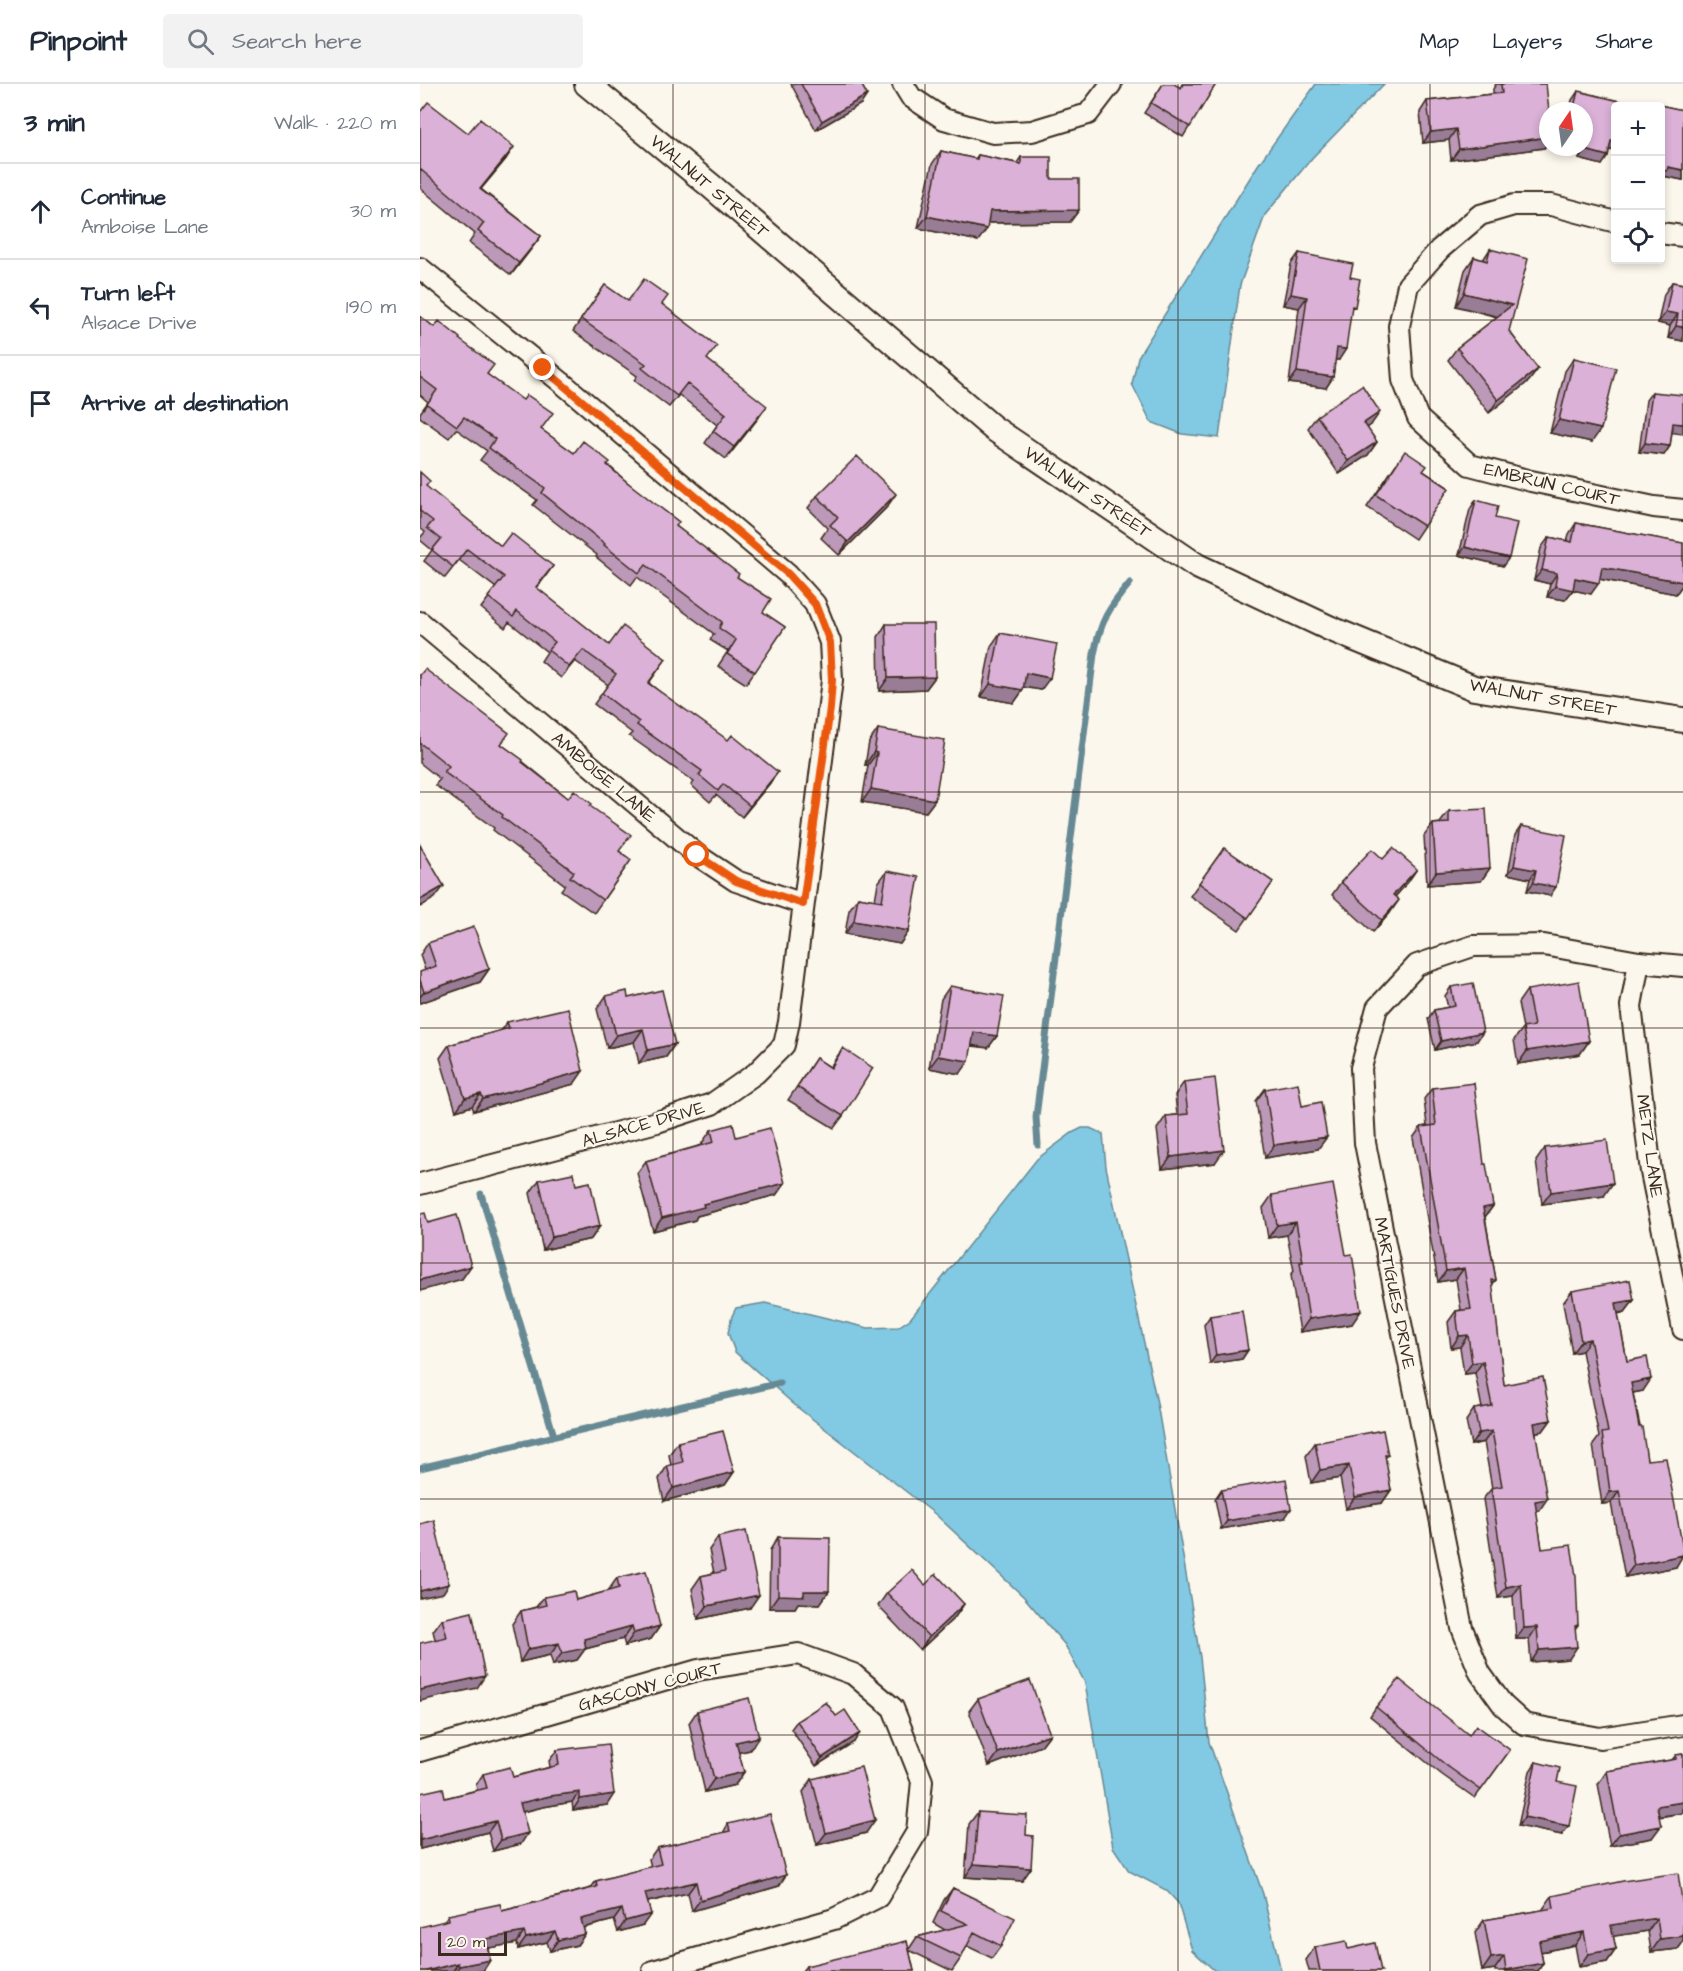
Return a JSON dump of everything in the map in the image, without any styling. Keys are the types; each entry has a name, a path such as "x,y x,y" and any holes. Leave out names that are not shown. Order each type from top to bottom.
{"street":[{"name":"WALNUT STREET","path":"587,84 711,186 993,428 1197,566 1329,628 1474,688 1683,720"},
{"path":"903,84 911,97 944,119 993,133 1032,131 1088,114 1111,84"},
{"name":"EMBRUN COURT","path":"1611,221 1551,205 1514,206 1480,215 1440,249 1408,285 1399,326 1403,380 1418,418 1470,465 1654,507 1683,510"},
{"path":"1665,234 1683,236"},
{"name":"ALSACE DRIVE","path":"420,268 561,382 788,574 815,604 830,642 832,680 789,1022 784,1045 756,1073 712,1104 657,1122 422,1177"},
{"name":"AMBOISE LANE","path":"420,622 697,855 736,881 803,904"},
{"name":"MARTIGUES DRIVE","path":"1683,966 1639,962 1544,945 1473,946 1417,965 1377,1008 1361,1068 1365,1143 1462,1628 1480,1673 1503,1704 1524,1724 1600,1738 1683,1725"},
{"name":"METZ LANE","path":"1639,962 1631,1006 1651,1172 1683,1329"},
{"name":"GASCONY COURT","path":"420,1751 698,1670 798,1654 853,1674 893,1708 922,1781 917,1832 878,1897 834,1919 652,1971"}],"water":[{"path":"1316,84 1384,84 1312,158 1265,215 1240,285 1219,438 1182,434 1151,422 1132,384 1138,357 1258,165"},
{"path":"1082,1128 1090,1128 1103,1134 1106,1167 1157,1403 1200,1657 1209,1742 1263,1894 1281,1971 1215,1971 1192,1950 1178,1903 1166,1890 1129,1871 1113,1847 1085,1683 1065,1645 1024,1597 935,1514 797,1407 735,1352 728,1333 736,1308 765,1303 868,1328 898,1327 910,1319 1037,1159"}],"building":[{"path":"801,84 861,84 867,95 822,121"},
{"path":"1163,84 1174,84 1181,88 1183,84 1216,84 1190,127 1151,103"},
{"path":"1501,84 1546,84 1548,102 1539,102 1539,138 1459,149 1456,129 1431,132 1427,101 1502,93"},
{"path":"1578,91 1623,102 1611,102 1611,141 1608,156 1593,152 1593,102 1575,102"},
{"path":"428,102 468,133 480,119 514,147 480,189 541,236 519,263 478,231 484,223 420,169 420,112"},
{"path":"1665,106 1683,110 1683,170 1668,167 1665,171"},
{"path":"941,151 977,159 978,155 1021,164 1021,157 1051,157 1051,179 1079,179 1079,210 990,211 987,229 927,216"},
{"path":"1490,249 1528,259 1509,331 1538,369 1498,400 1457,348 1512,305 1464,293 1474,257 1487,261"},
{"path":"1299,253 1353,264 1350,277 1360,279 1355,307 1352,306 1346,349 1337,348 1333,377 1297,372 1307,297 1291,294"},
{"path":"644,279 668,296 662,304 717,346 707,359 767,406 734,447 713,431 726,414 687,383 677,396 642,368 646,364 581,319 605,285 628,301"},
{"path":"1672,282 1683,284 1683,327 1676,326 1678,314 1666,312"},
{"path":"420,316 434,327 439,321 494,365 487,374 523,400 527,395 553,413 541,429 574,453 583,441 610,462 607,465 627,482 679,522 676,526 739,574 737,577 771,599 763,612 785,627 755,672 727,654 736,640 719,628 722,622 646,565 639,573 604,545 542,493 545,488 489,448 495,439 464,417 457,426 427,404 437,390 420,377"},
{"path":"1574,358 1616,368 1601,429 1559,420"},
{"path":"1362,385 1380,412 1364,423 1377,442 1348,461 1317,416"},
{"path":"1652,392 1683,395 1683,424 1673,423 1670,446 1645,443"},
{"path":"1405,451 1427,466 1423,471 1449,488 1424,526 1376,495"},
{"path":"857,456 896,494 848,542 830,525 838,517 817,496"},
{"path":"420,472 430,481 426,486 501,546 511,533 553,566 536,587 609,645 623,626 666,659 648,683 728,740 732,735 778,772 750,806 723,784 718,791 699,775 702,771 637,725 639,722 602,693 616,674 583,650 569,667 548,650 555,642 517,611 513,617 488,597 504,577 467,549 453,567 432,550 441,539 427,528 433,521 420,511"},
{"path":"1476,500 1498,506 1495,518 1517,523 1509,558 1465,547"},
{"path":"1576,523 1683,543 1683,582 1602,567 1599,583 1575,578 1573,590 1555,586 1557,573 1542,570 1549,537 1572,542"},
{"path":"886,624 934,624 935,677 888,678"},
{"path":"1000,633 1057,644 1050,678 1026,673 1023,690 990,684"},
{"path":"425,669 509,733 501,744 523,760 522,762 568,798 574,790 592,804 590,806 631,835 619,851 631,860 603,900 570,877 574,872 502,817 503,815 444,772 449,766 420,743 420,675"},
{"path":"878,729 945,740 935,800 871,789"},
{"path":"1486,809 1490,868 1436,872 1433,824 1449,823 1449,811"},
{"path":"1521,826 1566,835 1556,887 1533,883 1536,870 1514,866"},
{"path":"420,845 444,886 420,900"},
{"path":"1224,848 1273,882 1248,918 1199,883"},
{"path":"1393,848 1417,869 1393,895 1399,900 1382,920 1341,882 1372,849 1383,859"},
{"path":"887,871 919,877 909,931 854,921 858,897 882,901"},
{"path":"474,927 489,969 424,992 420,972 436,966 428,943"},
{"path":"1579,981 1589,1041 1527,1051 1523,1028 1534,1026 1527,990"},
{"path":"1473,983 1483,1032 1441,1041 1434,1010 1455,1006 1451,987"},
{"path":"950,986 1004,996 997,1036 974,1032 969,1061 938,1056"},
{"path":"662,990 675,1044 648,1050 643,1029 616,1035 606,996 627,991 628,998"},
{"path":"568,1008 583,1071 483,1099 481,1094 465,1098 449,1045 509,1028 507,1022"},
{"path":"843,1048 873,1068 843,1116 797,1087 816,1058 831,1068"},
{"path":"1215,1078 1224,1150 1171,1157 1166,1116 1188,1114 1184,1082"},
{"path":"1298,1083 1302,1106 1321,1102 1327,1137 1274,1145 1265,1089"},
{"path":"1474,1083 1484,1164 1486,1164 1493,1206 1483,1208 1496,1280 1492,1280 1504,1385 1543,1377 1551,1420 1534,1423 1547,1499 1535,1501 1542,1549 1571,1545 1576,1576 1577,1647 1539,1650 1537,1627 1524,1628 1521,1584 1506,1587 1491,1488 1502,1486 1492,1431 1479,1433 1474,1409 1492,1406 1483,1361 1472,1363 1468,1335 1459,1336 1456,1311 1471,1309 1464,1268 1446,1271 1421,1127 1436,1125 1432,1088"},
{"path":"733,1124 736,1137 770,1128 785,1183 703,1204 704,1207 662,1218 646,1161 714,1142 711,1130"},
{"path":"1607,1140 1613,1183 1551,1192 1545,1148"},
{"path":"573,1173 576,1185 590,1182 600,1226 552,1237 539,1180"},
{"path":"1333,1184 1346,1255 1352,1254 1361,1311 1309,1319 1296,1222 1277,1225 1272,1195"},
{"path":"425,1213 428,1223 457,1215 471,1266 420,1280 420,1214"},
{"path":"1630,1280 1634,1300 1616,1303 1627,1361 1647,1357 1651,1379 1631,1383 1639,1427 1642,1427 1647,1460 1666,1458 1683,1549 1683,1555 1634,1565 1619,1491 1610,1492 1602,1433 1608,1432 1590,1339 1581,1341 1572,1291"},
{"path":"1242,1311 1248,1350 1216,1355 1210,1316"},
{"path":"1383,1430 1391,1490 1355,1497 1349,1465 1320,1470 1315,1443"},
{"path":"723,1431 734,1472 673,1488 667,1466 683,1462 678,1442"},
{"path":"1286,1479 1291,1509 1227,1521 1221,1490"},
{"path":"434,1520 449,1584 420,1591 420,1524"},
{"path":"746,1531 759,1595 707,1606 701,1576 725,1571 718,1537"},
{"path":"778,1537 830,1538 829,1591 804,1591 804,1596 778,1595"},
{"path":"912,1570 925,1585 936,1574 964,1604 929,1637 887,1593"},
{"path":"646,1571 660,1626 634,1633 632,1626 584,1639 586,1648 562,1653 559,1643 528,1649 521,1611 546,1605 544,1597 574,1591 576,1600 619,1588 617,1578"},
{"path":"472,1612 485,1676 420,1690 420,1643 447,1637 442,1619"},
{"path":"1399,1679 1469,1735 1476,1725 1510,1750 1481,1790 1447,1766 1376,1707"},
{"path":"1030,1680 1050,1734 998,1753 978,1699"},
{"path":"749,1698 759,1737 736,1742 744,1772 714,1779 697,1711"},
{"path":"826,1702 836,1716 845,1710 860,1733 822,1758 797,1721"},
{"path":"608,1744 614,1794 580,1799 580,1792 520,1803 528,1833 501,1840 496,1821 420,1840 420,1793 443,1788 445,1798 487,1788 483,1774 510,1767 513,1777 559,1765 557,1750"},
{"path":"1683,1754 1683,1802 1657,1806 1661,1826 1619,1834 1607,1771 1676,1759 1676,1755"},
{"path":"1536,1762 1560,1768 1557,1782 1577,1786 1569,1826 1524,1817"},
{"path":"861,1767 875,1820 826,1833 812,1779"},
{"path":"978,1812 1027,1815 1026,1835 1033,1836 1031,1868 974,1864"},
{"path":"770,1814 786,1875 700,1900 696,1882 645,1893 651,1914 625,1921 622,1909 581,1919 585,1934 558,1940 555,1931 526,1938 524,1932 486,1939 490,1960 459,1966 458,1963 420,1971 420,1927 449,1920 448,1915 500,1904 502,1911 597,1887 596,1881 661,1864 657,1848 730,1831 728,1824"},
{"path":"1678,1873 1683,1907 1683,1936 1660,1939 1657,1918 1611,1925 1616,1949 1588,1954 1584,1932 1539,1941 1543,1963 1506,1970 1504,1956 1491,1958 1484,1920 1554,1908 1552,1896 1623,1881"},
{"path":"953,1888 1015,1918 1001,1946 974,1932 961,1958 917,1937 968,1924 941,1911"},
{"path":"907,1941 914,1971 807,1971 806,1966"},
{"path":"1346,1941 1348,1949 1375,1943 1381,1971 1320,1971 1315,1947"}],"waterway":[{"path":"1038,1145 1036,1117 1094,654 1099,632 1106,616 1130,583"},
{"path":"481,1194 554,1436"},
{"path":"420,1468 780,1383"}],"route":[{"path":"543,368 788,574 815,604 830,642 832,680 830,708 803,904 736,881 697,855"}]}
